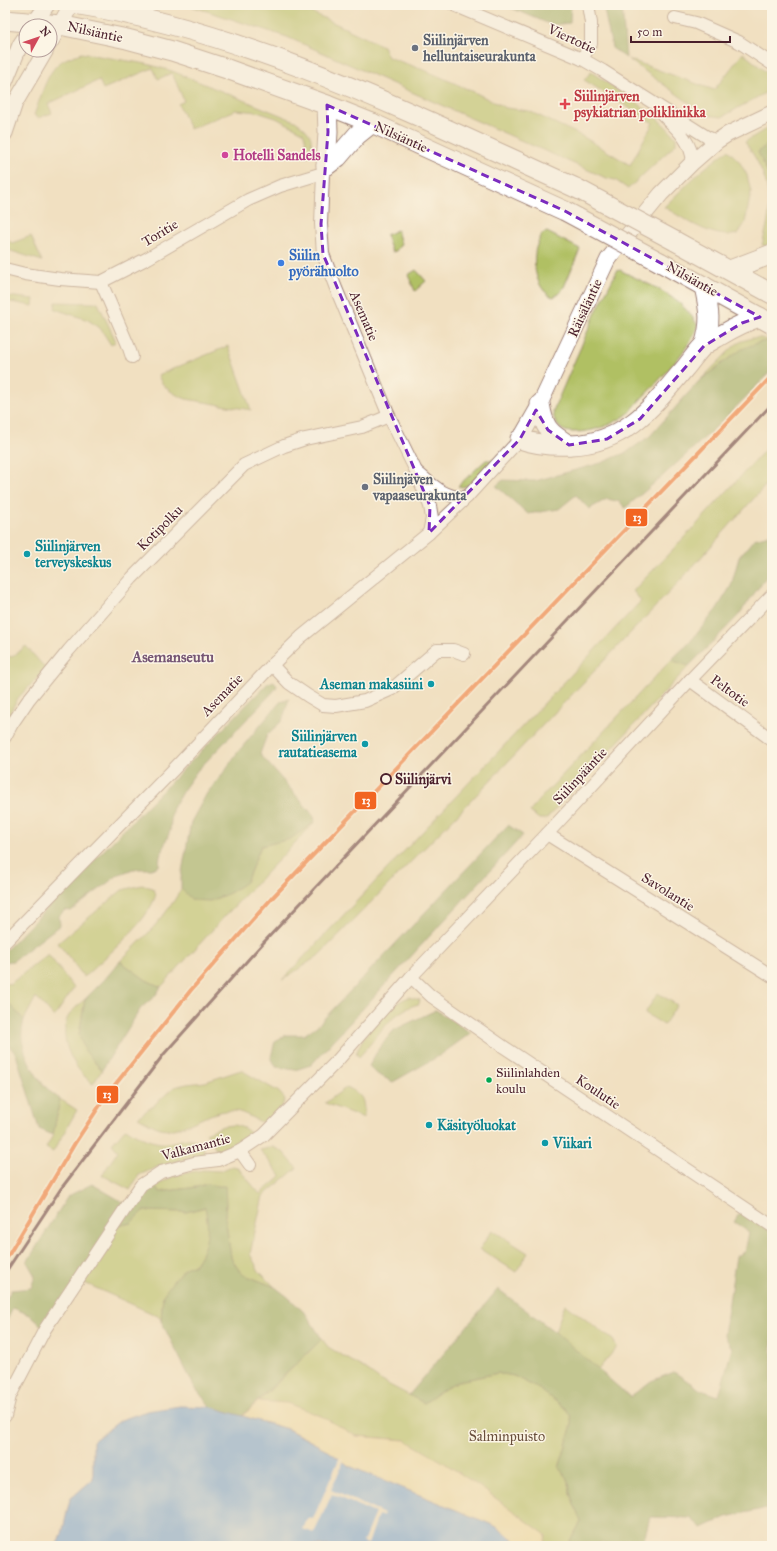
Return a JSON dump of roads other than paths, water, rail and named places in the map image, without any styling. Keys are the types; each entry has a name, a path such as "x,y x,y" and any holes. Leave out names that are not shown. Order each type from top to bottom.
{"main road":[{"name":"Nilsiäntie","path":"80,5 175,25 282,60 401,108 578,189 772,294"},
{"name":"Nilsiäntie","path":"5,20 18,24"},
{"name":"Nilsiäntie","path":"60,25 127,39 172,51 227,69 372,123 565,211 766,321"},
{"path":"325,170 328,132 327,105"},
{"path":"325,170 357,135 372,123"},
{"path":"730,270 772,254"},
{"path":"704,286 710,317 704,346"},
{"path":"520,439 532,443 569,445 592,444 614,436 640,419 704,346 742,323 766,321"},
{"path":"540,404 543,422 548,430 569,445"}],"street":[{"path":"38,18 47,5"},
{"path":"58,29 71,5"},
{"name":"Viertotie","path":"454,5 603,70 707,137 717,141"},
{"path":"582,60 591,44 591,23 588,5"},
{"path":"675,18 696,23 739,42 772,64"},
{"path":"15,103 11,90 5,82 18,50"},
{"path":"5,133 15,103 41,58"},
{"name":"Viertotie","path":"651,101 686,139 692,150 693,162"},
{"name":"Räisäläntie","path":"428,533 466,497 520,439 540,404 608,259 661,194 693,162 717,141 728,134 772,113"},
{"name":"Toritie","path":"101,282 148,258 248,200 280,186 325,170"},
{"name":"Asematie","path":"5,942 173,770 220,718 272,665 300,638 428,533 432,518 430,506 415,470 389,416 335,286 324,254 321,224 325,170"},
{"path":"5,269 25,274"},
{"path":"5,273 101,282 132,357"},
{"name":"Kotipolku","path":"5,736 34,693 69,650 132,578 244,465 291,444 335,432 362,427 389,416"},
{"name":"Asematie","path":"415,470 444,493 454,497 466,497"},
{"name":"Siilinpääntie","path":"410,977 772,595"},
{"path":"272,665 289,683 308,696 323,705 336,706 364,701 392,689 438,650 453,650 464,654"},
{"name":"Peltotie","path":"690,680 772,740"},
{"name":"Savolantie","path":"547,834 772,976"},
{"name":"Valkamantie","path":"5,1416 10,1396 45,1329 141,1185 161,1172 194,1163 218,1160 240,1152 264,1135 337,1061 410,977"},
{"name":"Koulutie","path":"410,977 431,996 494,1041 772,1226"},
{"path":"240,1152 250,1164"}],"water":[{"path":"180,1406 211,1407 287,1429 327,1450 349,1466 495,1526 522,1546 56,1546 62,1534 70,1499 93,1479 93,1441 121,1420 147,1411"}],"railway":[{"path":"5,1273 60,1190 164,1054 264,942 772,404"}],"place":[{"name":"Siilinjärven helluntaiseurakunta","path":"415,48"},
{"name":"Siilinjärven psykiatrian poliklinikka","path":"565,104"},
{"name":"Hotelli Sandels","path":"225,155"},
{"name":"Siilin pyörähuolto","path":"281,263"},
{"name":"Siilinjäven vapaaseurakunta","path":"365,487"},
{"name":"Siilinjärven terveyskeskus","path":"27,554"},
{"name":"Aseman makasiini","path":"431,684"},
{"name":"Siilinjärven rautatieasema","path":"365,744"},
{"name":"Siilinjärvi","path":"386,779"},
{"name":"Siilinlahden koulu","path":"489,1080"},
{"name":"Käsityöluokat","path":"429,1125"},
{"name":"Viikari","path":"545,1143"}],"district":[{"name":"Asemanseutu","path":"173,657"}],"park label":[{"name":"Salminpuisto","path":"507,1436"}]}
